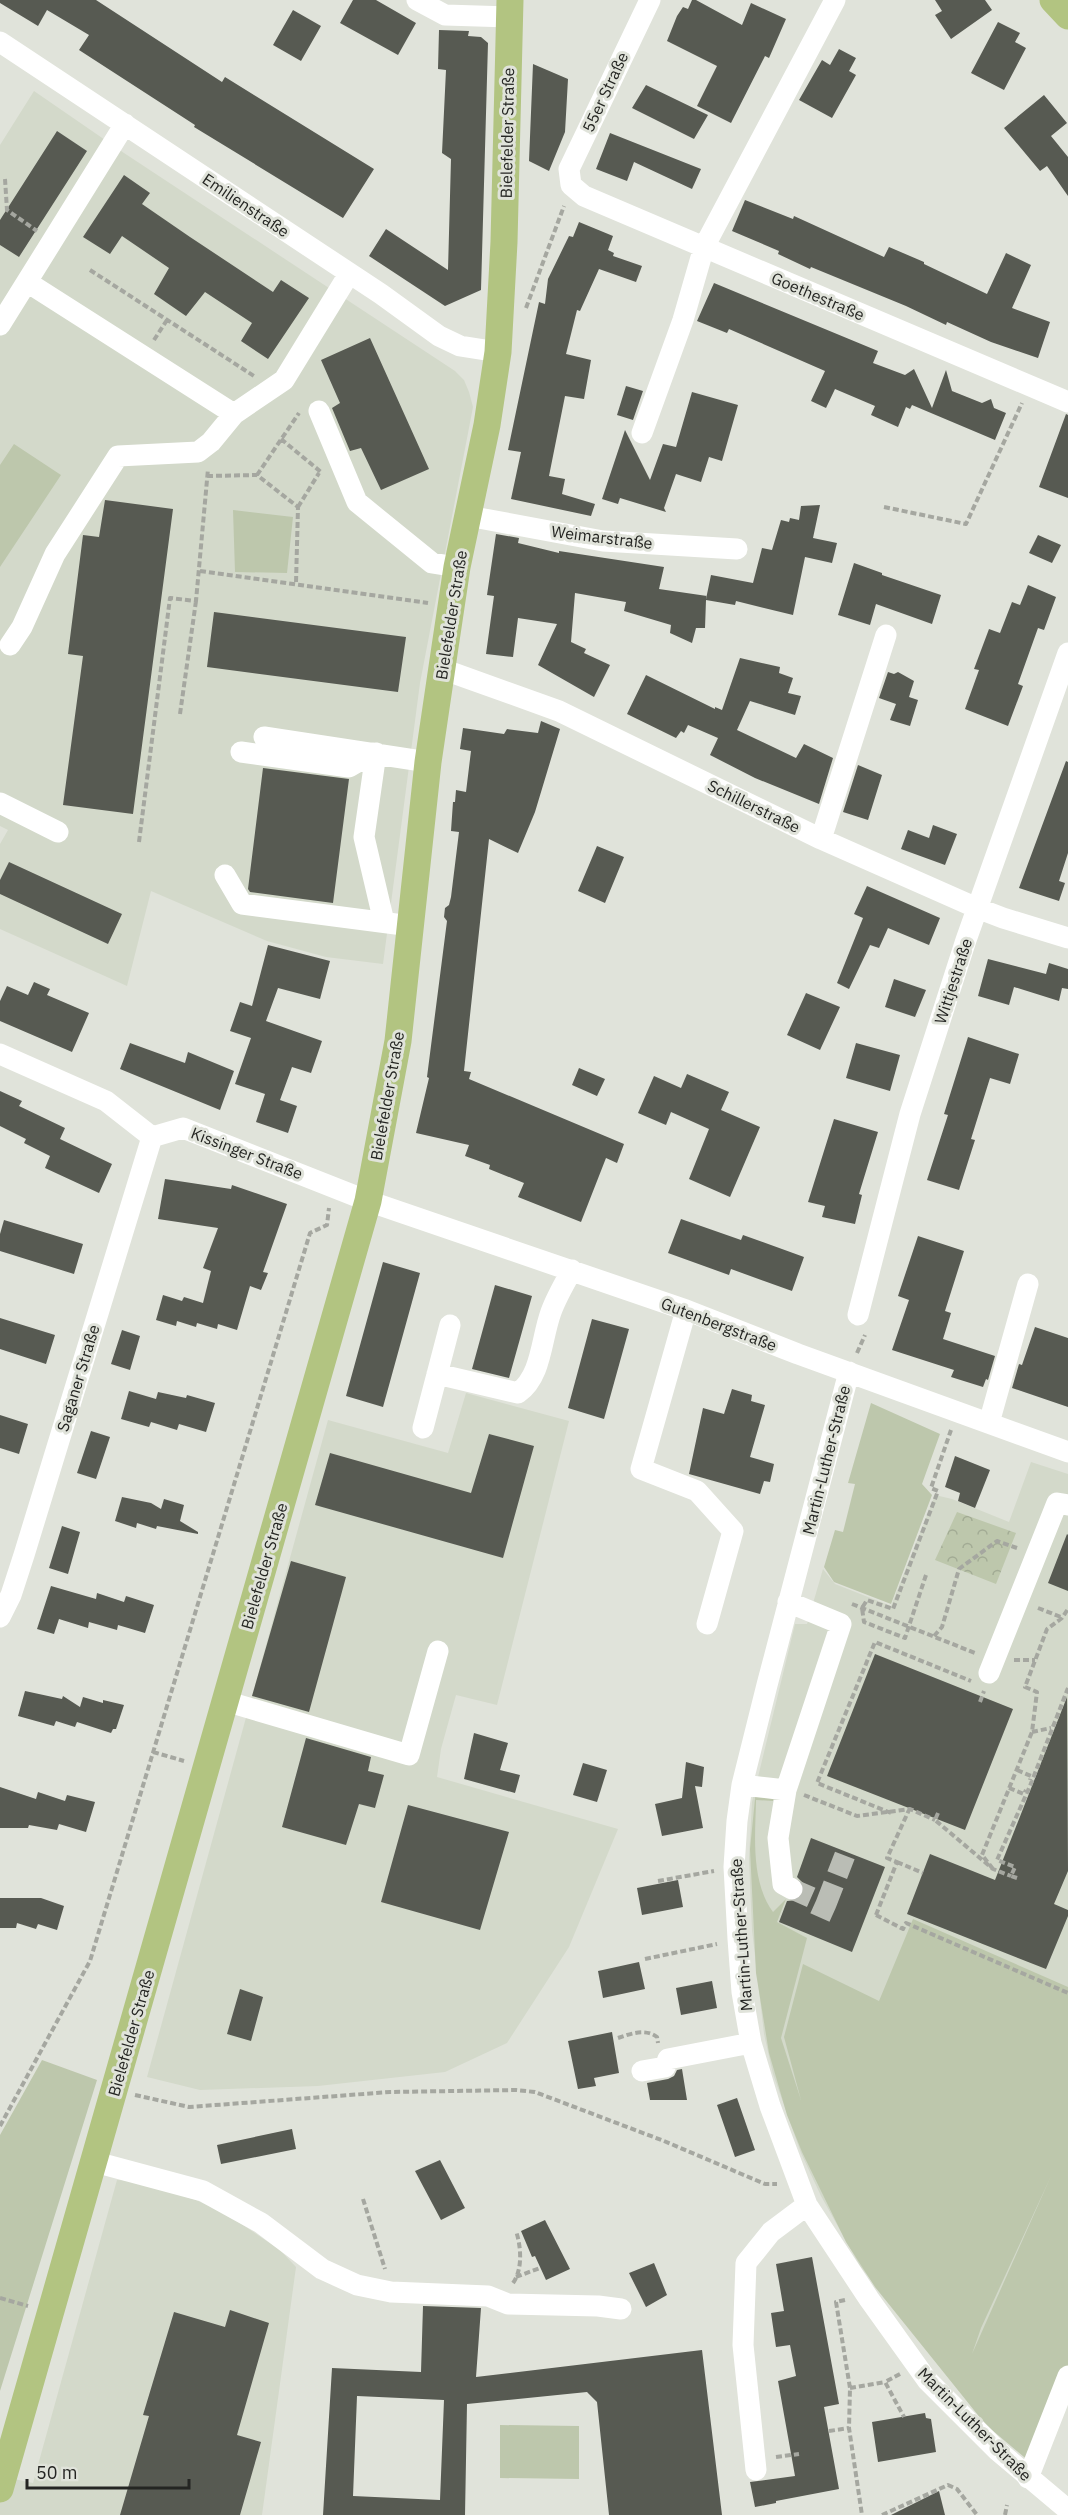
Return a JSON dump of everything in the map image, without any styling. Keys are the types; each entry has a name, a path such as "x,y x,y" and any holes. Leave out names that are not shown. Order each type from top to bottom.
{"main road":[{"path":"1053,0 1068,16"},
{"name":"Bielefelder Straße","path":"0,2489 5,2453 95,2162 368,1201 398,1041 428,762 457,567 487,425 498,352 504,242 510,9"}],"street":[{"path":"417,0 445,15 510,9"},
{"name":"55er Straße","path":"571,185 569,169 650,0"},
{"path":"642,433 683,320 705,247 835,0"},
{"name":"Emilienstraße","path":"0,42 440,336 460,346 498,352"},
{"path":"0,325 125,124"},
{"name":"Goethestraße","path":"571,185 584,196 1068,402"},
{"path":"10,645 22,627 55,554 118,456 198,452 211,442 234,414 284,380 349,274"},
{"path":"27,282 234,414"},
{"path":"310,412 341,463 357,501 432,563 457,567"},
{"name":"Weimarstraße","path":"468,516 603,541 737,549"},
{"path":"821,839 886,635"},
{"name":"Wittjestraße","path":"858,1314 910,1114 977,908 1068,653"},
{"name":"Schillerstraße","path":"442,669 559,711 821,839 977,908 1068,938"},
{"path":"264,737 428,762"},
{"path":"241,752 349,767 374,753"},
{"path":"374,753 364,837 384,922"},
{"path":"0,803 58,832"},
{"path":"225,875 242,904 411,926"},
{"path":"0,1054 106,1101 152,1137"},
{"name":"Kissinger Straße","path":"152,1137 183,1128 368,1201"},
{"name":"Saganer Straße","path":"0,1617 11,1595 24,1555 152,1137"},
{"name":"Gutenbergstraße","path":"368,1201 521,1255 572,1270 1068,1452"},
{"path":"437,1374 518,1393 528,1386 535,1372 550,1315 572,1270"},
{"path":"989,1423 1028,1284"},
{"path":"686,1311 641,1469 697,1491 733,1531 707,1624"},
{"path":"423,1428 450,1325"},
{"name":"Martin-Luther-Straße","path":"849,1372 742,1785 734,1867 742,1992 751,2043 770,2106 807,2205 865,2293 916,2366 935,2388 1028,2478 1068,2510"},
{"path":"989,1673 1057,1503 1068,1505"},
{"path":"788,1602 842,1624 778,1838 783,1884 792,1890"},
{"path":"225,1701 409,1755 438,1651"},
{"path":"742,1785 792,1791"},
{"path":"642,2071 665,2067 668,2059 751,2043"},
{"path":"95,2162 203,2191 261,2223 322,2269 357,2285 391,2292 488,2296 508,2304 598,2306 621,2309"},
{"path":"756,2470 743,2345 746,2264 771,2232 807,2205"},
{"path":"1028,2478 1068,2376"}],"path":[{"path":"5,179 7,210 52,242"},
{"path":"536,279 571,185"},
{"path":"90,270 272,388"},
{"path":"884,507 966,524 1030,386"},
{"path":"257,475 281,439 310,412"},
{"path":"281,439 320,472"},
{"path":"180,714 200,571 211,442"},
{"path":"296,583 298,507 320,472 341,463"},
{"path":"207,476 257,475 298,507"},
{"path":"200,571 417,602"},
{"path":"139,842 170,598 196,601"},
{"path":"0,2126 90,1961 310,1233 327,1225 332,1186"},
{"path":"849,1372 870,1318 858,1314"},
{"path":"926,1575 905,1638 864,1622 862,1608 867,1600 893,1609 938,1491 931,1488 950,1432"},
{"path":"934,1636 942,1627 959,1569 996,1541 1011,1546"},
{"path":"862,1608 975,1653"},
{"path":"1038,1609 1062,1618"},
{"path":"993,1869 982,1855 1032,1732 1037,1692 1025,1687 1047,1629 1062,1618 1068,1609"},
{"path":"891,1813 817,1783 875,1642 964,1679"},
{"path":"1008,1660 1035,1660"},
{"path":"1011,1876 1015,1867 997,1860 1058,1717 1068,1688"},
{"path":"1032,1732 1050,1730 1058,1717"},
{"path":"153,1752 207,1767"},
{"path":"1009,1788 1024,1794 1029,1786 1031,1776 1017,1770"},
{"path":"792,1791 857,1816 910,1809 935,1820 993,1869 1017,1878"},
{"path":"910,1809 887,1858 923,1873"},
{"path":"935,1820 938,1813"},
{"path":"897,1862 875,1915 903,1929 906,1923 1068,1993"},
{"path":"658,1881 734,1867"},
{"path":"645,1959 738,1939"},
{"path":"114,2091 189,2107 390,2092 516,2090 535,2092 664,2141 765,2184"},
{"path":"363,2199 391,2292"},
{"path":"500,2301 516,2277 520,2247 516,2231"},
{"path":"520,2247 526,2244"},
{"path":"516,2277 540,2268"},
{"path":"862,2515 849,2428 850,2388 836,2302 865,2293"},
{"path":"850,2388 885,2382 916,2366"},
{"path":"885,2382 903,2417"},
{"path":"828,2432 849,2428"},
{"path":"882,2515 948,2485 957,2489 977,2515"},
{"path":"1005,2515 1007,2505"}],"shaded area":[{"path":"34,91 455,371 464,380 469,392 473,407 420,683 383,964 326,957 267,941 151,891 127,986 0,929 0,844 8,830 0,826 0,145"},
{"path":"466,1393 569,1421 497,1705 456,1695 441,1749 437,1777 618,1829 569,1947 507,2043 445,2072 318,2086 200,2090 147,2077 328,1420 448,1453"},
{"path":"1031,1462 1068,1474 1068,2271 986,2425 860,2266 821,2196 801,2153 773,2074 764,2034 752,1930 749,1859 752,1802 795,1624 807,1624 823,1569 835,1584 891,1606 935,1495 952,1499 1009,1522"},
{"path":"117,2180 134,2181 196,2200 225,2213 280,2250 296,2267 262,2515 0,2515 0,2476 33,2483"}],"green space":[{"path":"14,444 61,475 0,567 0,465"},
{"path":"233,510 293,517 287,573 235,572"},
{"path":"871,1403 940,1434 922,1484 932,1495 891,1604 834,1582 824,1567 835,1530 843,1532 855,1484 848,1483"},
{"path":"957,1512 1016,1533 996,1584 935,1560"},
{"path":"756,1789 774,1797 773,1801 756,1800 756,1859 761,1887 773,1912 786,1899 777,1922 807,1938 781,2038 801,2100 784,2037 803,1964 879,2001 913,1919 1068,1987 1068,2366 1030,2462 986,2425 875,2287 846,2242 802,2152 787,2115 769,2053 756,1973 750,1849","holes":["1051,2176 972,2354 981,2328"]},
{"path":"42,2060 97,2080 0,2391 0,2135"},
{"path":"500,2425 579,2426 579,2479 500,2478"}],"building":[{"path":"0,0 96,0 222,82 225,77 374,169 343,218 194,127 195,125 79,50 89,35 47,10 38,26 0,3"},
{"path":"353,0 376,0 416,23 398,55 340,23"},
{"path":"692,0 742,25 751,3 786,19 769,58 765,56 731,123 697,106 717,66 667,41 677,16 683,7 688,9"},
{"path":"935,0 985,0 992,10 951,39 935,15 942,11"},
{"path":"293,10 321,26 301,61 273,45"},
{"path":"998,22 1020,33 1015,42 1026,48 1004,90 971,73"},
{"path":"439,30 469,31 468,36 481,37 488,43 481,290 445,306 369,256 386,229 448,270 451,159 442,153 446,70 438,69"},
{"path":"839,49 856,58 849,71 856,75 832,118 799,100 822,60 830,65"},
{"path":"533,64 568,79 565,132 549,171 529,161"},
{"path":"646,85 708,115 694,139 632,108"},
{"path":"1044,95 1067,123 1051,136 1068,157 1068,196 1047,166 1040,171 1004,128"},
{"path":"57,131 87,151 19,257 0,245 0,220"},
{"path":"610,133 701,169 692,189 634,162 627,181 596,169"},
{"path":"124,175 150,193 142,204 190,237 273,292 281,280 309,298 268,359 241,341 252,323 205,292 186,316 154,294 169,268 122,236 110,254 83,237"},
{"path":"745,200 793,219 794,216 884,257 889,247 987,294 1006,253 1031,265 1012,308 1050,322 1038,358 991,342 947,322 946,325 906,306 811,267 810,269 778,254 779,251 732,231"},
{"path":"579,222 613,236 608,250 614,253 613,256 642,266 636,282 599,269 580,311 577,310 566,354 591,360 584,399 565,396 549,476 565,479 562,494 595,504 591,516 511,499 521,452 508,450 539,302 545,304 548,279 569,236 573,237"},
{"path":"714,283 878,351 873,363 905,375 914,369 932,408 946,370 952,391 982,403 991,399 994,408 1006,413 995,440 912,405 910,409 906,407 898,427 871,415 875,406 835,389 826,408 811,401 825,371 729,329 727,333 697,321"},
{"path":"370,338 429,469 381,490 361,448 350,451 332,408 340,403 321,360"},
{"path":"626,386 643,391 633,420 617,415"},
{"path":"692,392 738,405 722,461 709,457 701,482 676,474 664,508 666,512 620,498 618,504 602,499 625,430 650,480 663,444 676,447"},
{"path":"1066,414 1068,415 1068,498 1039,487"},
{"path":"105,500 173,509 133,814 63,805 83,656 68,654 83,535 99,537"},
{"path":"820,505 813,538 837,543 832,563 805,557 793,615 736,601 735,605 706,600 705,628 696,628 692,643 670,633 671,625 624,611 626,602 575,593 571,642 586,649 584,653 610,665 594,697 538,665 557,624 518,618 513,657 486,654 494,596 487,595 496,534 519,538 518,543 559,553 559,551 664,567 659,589 707,596 711,575 753,583 762,548 772,550 781,520 789,522 790,518 799,520 801,506"},
{"path":"1038,535 1061,545 1052,563 1029,553"},
{"path":"854,563 941,595 932,624 876,604 870,625 838,615"},
{"path":"1028,585 1056,597 1044,630 1038,628 1018,684 1023,686 1008,726 965,709 979,670 974,669 989,629 1000,633 1012,602 1020,605"},
{"path":"214,612 406,637 398,692 207,667"},
{"path":"740,658 780,667 779,673 793,678 788,693 801,696 795,715 750,701 737,730 796,758 804,744 833,758 819,804 755,778 710,755 718,738 688,725 684,733 681,731 676,738 627,714 646,675 715,709 715,707 722,710"},
{"path":"888,672 894,674 898,672 914,681 909,697 918,700 910,726 890,720 896,704 879,698"},
{"path":"541,721 560,729 535,812 518,853 489,839 464,1071 471,1072 469,1079 624,1144 617,1163 606,1158 581,1222 518,1197 524,1183 489,1169 490,1165 465,1156 469,1145 416,1133 429,1078 427,1077 447,921 444,917 445,908 449,905 451,897 459,832 451,831 453,802 455,802 456,790 466,792 471,751 460,749 463,728 504,734 507,729 538,733"},
{"path":"1066,761 1068,762 1068,853 1059,881 1065,883 1059,901 1019,888"},
{"path":"858,765 882,775 868,820 843,812"},
{"path":"263,768 349,779 333,903 250,892 248,889"},
{"path":"933,825 957,834 945,865 901,849 908,830 929,838"},
{"path":"597,846 624,857 605,903 578,891"},
{"path":"9,862 122,914 108,944 0,894 0,880"},
{"path":"867,886 940,918 929,945 888,928 879,948 870,945 849,989 837,983 863,918 854,914"},
{"path":"268,945 330,961 320,999 278,988 266,1021 322,1041 311,1073 292,1067 280,1100 297,1106 288,1133 256,1122 265,1094 235,1084 251,1038 230,1031 240,1002 252,1006"},
{"path":"988,959 1046,974 1049,963 1068,969 1068,989 1062,988 1059,1001 1014,987 1009,1005 978,996"},
{"path":"894,979 926,990 915,1017 885,1007"},
{"path":"34,982 50,989 47,995 89,1013 72,1052 0,1021 0,1001 7,986 28,995"},
{"path":"806,993 840,1007 820,1050 787,1035"},
{"path":"968,1037 1019,1054 1010,1084 990,1078 971,1139 975,1140 959,1190 927,1180 948,1115 944,1114"},
{"path":"130,1043 185,1063 188,1052 234,1071 220,1110 120,1069"},
{"path":"856,1043 900,1055 890,1091 846,1078"},
{"path":"579,1068 605,1079 597,1096 572,1085"},
{"path":"687,1074 729,1092 721,1110 760,1127 730,1197 689,1179 709,1129 671,1112 666,1125 638,1113 654,1076 681,1088"},
{"path":"0,1091 22,1101 19,1106 65,1128 60,1139 112,1164 99,1193 45,1168 50,1156 24,1143 26,1139 0,1126"},
{"path":"834,1119 878,1132 859,1194 862,1195 855,1224 822,1217 825,1206 808,1202"},
{"path":"165,1179 231,1189 232,1185 287,1204 263,1272 268,1273 261,1290 250,1286 237,1330 218,1324 217,1329 197,1323 196,1327 177,1321 176,1326 156,1320 163,1295 182,1301 184,1297 203,1303 211,1271 203,1268 218,1228 158,1219"},
{"path":"681,1219 741,1240 743,1235 804,1257 792,1291 731,1269 729,1275 668,1253"},
{"path":"4,1220 83,1244 74,1274 0,1251 0,1234"},
{"path":"918,1236 964,1251 945,1311 951,1313 943,1339 995,1356 988,1380 986,1379 983,1387 951,1377 954,1370 892,1350 909,1300 898,1296"},
{"path":"383,1262 420,1273 383,1407 346,1396"},
{"path":"495,1285 532,1296 509,1378 472,1369"},
{"path":"0,1318 55,1335 46,1364 0,1349"},
{"path":"592,1319 629,1329 604,1419 568,1408"},
{"path":"1035,1327 1068,1338 1068,1407 1012,1388 1019,1364 1022,1365"},
{"path":"122,1330 140,1336 130,1370 111,1364"},
{"path":"732,1389 752,1395 751,1401 765,1405 750,1457 774,1464 770,1482 764,1481 760,1494 689,1474 703,1408 724,1414"},
{"path":"129,1391 156,1399 158,1392 186,1398 187,1395 215,1403 206,1432 179,1424 177,1430 151,1422 149,1427 121,1419"},
{"path":"0,1415 28,1424 19,1454 0,1448"},
{"path":"91,1431 110,1437 96,1479 77,1473"},
{"path":"489,1434 534,1446 503,1558 315,1505 330,1453 471,1493"},
{"path":"955,1456 990,1470 975,1508 958,1501 960,1493 945,1487"},
{"path":"122,1497 151,1503 161,1509 164,1499 184,1505 180,1521 198,1534 157,1526 156,1529 137,1523 136,1528 115,1521"},
{"path":"62,1526 80,1532 68,1574 49,1568"},
{"path":"1068,1535 1068,1591 1048,1583"},
{"path":"291,1561 346,1577 309,1712 252,1696"},
{"path":"51,1586 96,1599 97,1593 124,1602 126,1596 154,1605 145,1633 118,1625 117,1630 89,1622 88,1628 59,1619 54,1634 37,1629"},
{"path":"875,1654 1013,1709 965,1830 827,1776"},
{"path":"25,1691 62,1699 63,1696 80,1707 83,1697 103,1703 103,1700 124,1705 116,1729 113,1729 111,1733 77,1722 75,1727 56,1721 54,1726 18,1716"},
{"path":"1067,1697 1068,1871 1054,1904 1068,1910 1068,1916 1046,1969 907,1914 930,1854 995,1880"},
{"path":"474,1733 508,1743 500,1770 520,1775 515,1793 464,1779"},
{"path":"306,1738 371,1757 368,1771 384,1775 375,1808 359,1804 346,1845 282,1827"},
{"path":"686,1762 704,1767 702,1787 695,1786 703,1828 662,1836 655,1804 682,1798"},
{"path":"583,1763 607,1770 597,1802 573,1795"},
{"path":"0,1787 36,1799 38,1792 65,1801 67,1795 95,1802 86,1832 59,1824 57,1830 29,1825 28,1828 0,1828"},
{"path":"408,1805 509,1832 480,1930 381,1902"},
{"path":"811,1838 885,1867 852,1952 779,1922 787,1901 798,1900 803,1895 803,1883 797,1877"},
{"path":"678,1880 683,1907 642,1915 637,1888"},
{"path":"0,1898 41,1898 64,1906 57,1930 38,1924 36,1929 17,1923 16,1928 0,1928"},
{"path":"639,1962 645,1989 603,1998 598,1971"},
{"path":"712,1981 717,2008 681,2015 676,1988"},
{"path":"240,1989 263,1997 251,2041 227,2034"},
{"path":"612,2032 619,2073 594,2078 596,2086 578,2089 568,2041"},
{"path":"682,2069 687,2100 650,2100 647,2083 668,2079 674,2076 677,2070"},
{"path":"737,2098 755,2150 735,2157 717,2105"},
{"path":"292,2129 296,2149 221,2164 217,2145"},
{"path":"440,2160 465,2208 441,2220 415,2171"},
{"path":"545,2220 570,2269 546,2280 535,2256 532,2257 521,2231"},
{"path":"812,2257 839,2404 824,2407 839,2489 755,2507 750,2482 795,2476 778,2381 796,2376 790,2345 776,2347 771,2313 784,2311 776,2264"},
{"path":"654,2263 667,2295 646,2307 629,2273"},
{"path":"423,2306 481,2308 476,2377 702,2350 722,2515 609,2515 597,2402 587,2392 467,2404 465,2515 323,2515 332,2368 421,2372","holes":["357,2396 444,2400 440,2500 353,2496"]},
{"path":"230,2310 269,2323 237,2435 261,2442 240,2515 120,2515 149,2416 143,2415 174,2312 225,2327"},
{"path":"925,2413 926,2418 931,2419 936,2452 878,2462 872,2422"},
{"path":"939,2491 945,2515 891,2515"}],"tunnel":[{"path":"826,1904 845,1855"},
{"path":"792,1889 826,1904 817,1924"}]}
